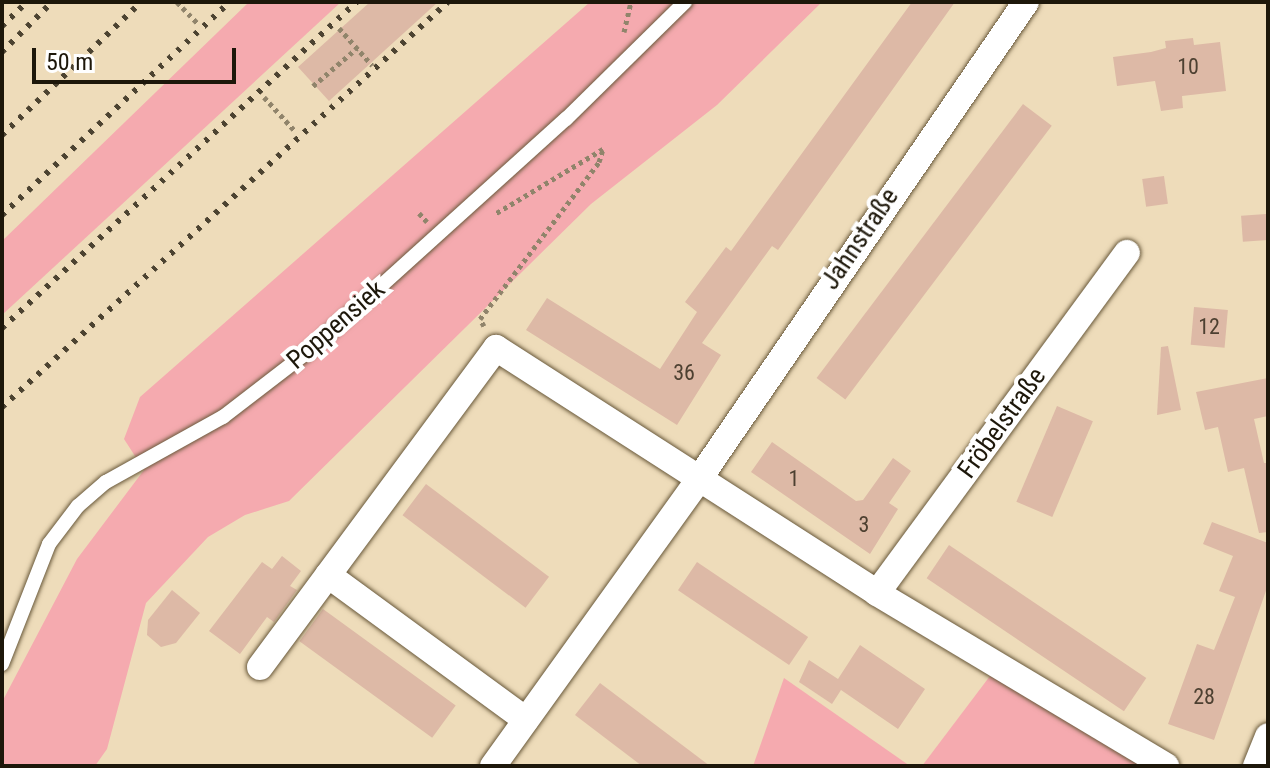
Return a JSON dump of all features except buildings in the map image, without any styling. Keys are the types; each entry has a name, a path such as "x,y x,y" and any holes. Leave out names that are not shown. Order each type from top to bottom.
{"street":[{"name":"Jahnstraße","path":"493,766 699,479 1026,2"},
{"name":"Fröbelstraße","path":"877,593 1127,253"},
{"path":"260,667 496,348 877,593 1166,766"},
{"path":"328,575 526,720"},
{"path":"1256,766 1268,736"}],"lane":[{"name":"Poppensiek","path":"2,664 11,648 49,544 78,506 106,482 223,417 310,350 566,119 685,2"}],"path":[{"path":"181,4 198,24"},
{"path":"339,28 372,65"},
{"path":"313,86 357,48"},
{"path":"264,97 282,113 296,132"},
{"path":"489,217 603,149 599,162 480,319 496,348"}],"shaded area":[{"path":"249,2 341,2 2,315 2,241"},
{"path":"590,2 822,2 717,105 591,204 289,501 245,515 208,537 146,603 107,749 95,766 2,766 2,702 77,559 144,470 124,439 140,397"},
{"path":"993,672 1142,766 922,766"},
{"path":"784,678 910,766 753,766"}],"railway":[{"path":"2,26 27,2"},
{"path":"2,52 52,2"},
{"path":"2,135 141,2"},
{"path":"2,215 230,2"},
{"path":"2,328 357,2"},
{"path":"2,407 448,2"}]}
